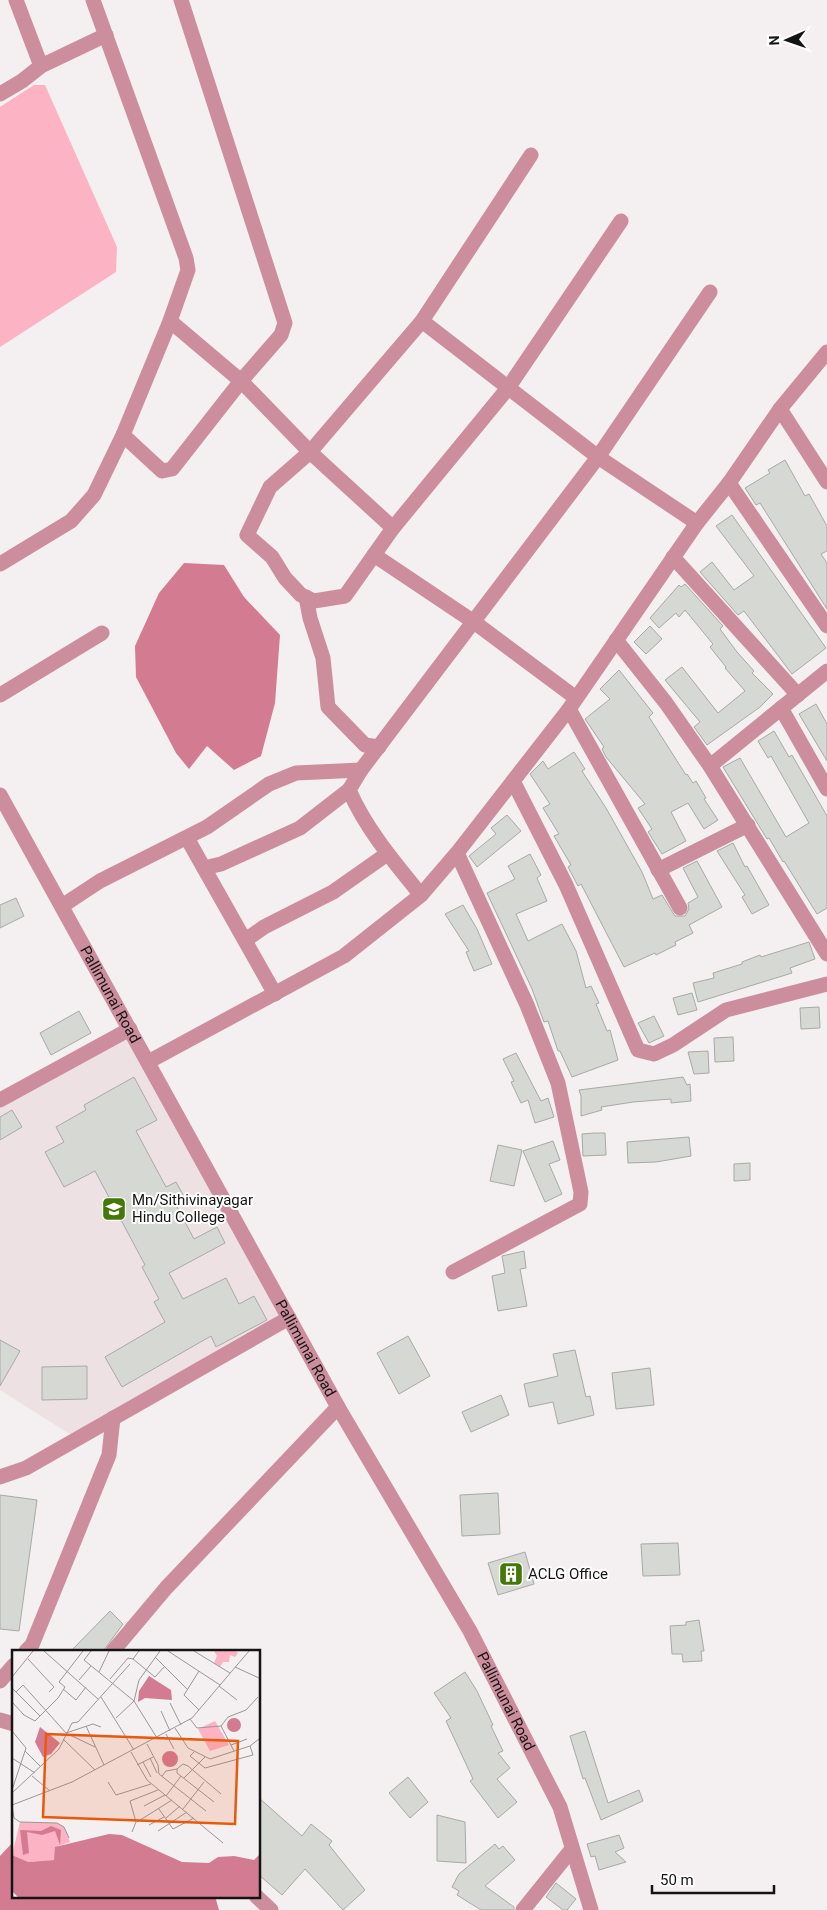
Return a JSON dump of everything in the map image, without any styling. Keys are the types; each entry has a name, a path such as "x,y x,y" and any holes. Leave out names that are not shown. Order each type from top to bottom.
{"street":[{"path":"16,0 41,66"},
{"path":"0,564 71,521 94,495 123,435 170,321 188,270 186,258 93,0"},
{"path":"123,435 162,471 170,470 281,334 285,323 181,0"},
{"path":"0,94 22,82 41,66 106,35"},
{"path":"531,155 422,321 310,452 270,487 253,540 272,557 285,578 304,596 314,601 345,596 393,528 508,388 621,221"},
{"path":"204,868 220,864 300,828 349,790 361,770 598,457 710,292"},
{"path":"170,321 241,381 310,452 393,528"},
{"path":"422,321 598,457 697,523"},
{"path":"148,1062 344,956 421,895 457,853 572,703 697,523 729,483 780,409 827,352"},
{"path":"780,409 827,482"},
{"path":"729,483 827,626"},
{"path":"374,555 474,622 572,703 658,870 680,908"},
{"path":"673,557 798,695"},
{"path":"304,596 323,658 328,707 365,745 379,746"},
{"path":"0,695 102,633"},
{"path":"616,640 666,703 710,766 827,954"},
{"path":"710,766 827,671"},
{"path":"781,708 827,789"},
{"path":"62,906 100,881 207,827 269,784 296,773 361,770"},
{"path":"513,781 566,885 638,1050 654,1054 667,1048 726,1010 827,984"},
{"path":"349,790 358,812 387,854 421,895"},
{"name":"Pallimunai Road","path":"2,801 62,906 338,1407 470,1631 560,1807 591,1910"},
{"path":"658,870 748,825"},
{"path":"187,838 246,939 275,994"},
{"path":"453,1272 580,1204 581,1192 558,1083 528,1005 457,853"},
{"path":"246,939 264,927 333,892 387,854"},
{"path":"0,1100 130,1029"},
{"path":"0,1477 26,1468 289,1318"},
{"path":"114,1650 166,1588 338,1407"},
{"path":"27,1650 32,1645 109,1455 114,1418"},
{"path":"0,1682 12,1668"},
{"path":"523,1910 572,1849"},
{"path":"258,1898 271,1910"}],"shaded area":[{"path":"34,85 45,85 117,247 116,272 0,347 0,107"},
{"path":"184,563 224,565 244,597 280,635 275,703 261,756 234,770 207,746 189,769 176,753 136,677 135,646 159,593"},
{"name":"Mn/Sithivinayagar Hindu College","path":"130,1029 289,1318 76,1438 0,1390 0,1100"},
{"path":"12,1843 12,1898 216,1898 219,1910 0,1910 0,1856"}],"building":[{"path":"785,460 805,496 809,494 827,526 827,551 821,554 827,563 827,609 760,503 756,505 745,488 770,473 768,470"},
{"path":"732,515 826,648 792,674 744,611 738,615 700,572 712,562 734,590 754,576 716,526"},
{"path":"685,584 723,626 720,629 754,671 752,673 773,694 760,707 707,745 694,727 700,722 665,680 682,667 718,713 745,691 725,668 710,647 713,644 685,610 679,617 676,613 659,628 650,618 679,585 681,587"},
{"path":"650,626 662,639 646,654 634,642"},
{"path":"619,670 653,713 649,717 686,775 693,783 696,781 706,798 704,799 718,820 704,829 688,803 671,812 686,841 662,854 648,832 652,829 638,808 645,804 606,757 602,749 604,747 585,719 610,699 600,689"},
{"path":"816,704 827,724 827,761 799,714"},
{"path":"774,731 789,757 792,755 827,816 827,908 817,914 769,838 767,839 723,767 740,758 786,837 809,823 771,756 768,758 758,741"},
{"path":"574,752 585,769 582,771 606,808 642,872 653,899 662,895 675,916 685,916 689,909 688,903 698,897 683,868 697,861 722,907 689,925 693,933 675,942 676,945 624,967 581,884 578,886 568,867 571,865 554,836 559,834 543,808 550,804 530,774 543,761 548,769"},
{"path":"507,815 521,831 477,867 469,856 496,834 491,828"},
{"path":"733,843 745,867 747,866 769,905 752,914 742,897 745,895 717,851"},
{"path":"530,854 541,875 537,878 547,901 516,914 528,941 562,924 576,951 586,988 591,986 599,1003 596,1004 607,1031 610,1030 618,1060 572,1077 560,1051 558,1051 548,1021 544,1022 532,989 487,893 515,879 508,866"},
{"path":"16,898 24,916 0,928 0,905"},
{"path":"463,905 477,929 492,964 474,971 466,952 469,951 445,914"},
{"path":"809,942 815,959 790,968 792,973 698,1002 693,983 714,978 713,973 742,964 742,962 760,955 761,957"},
{"path":"692,993 697,1010 678,1015 673,998"},
{"path":"819,1007 820,1028 801,1029 800,1008"},
{"path":"79,1011 91,1033 51,1055 40,1033"},
{"path":"654,1016 664,1036 649,1043 638,1023"},
{"path":"733,1037 734,1061 715,1062 714,1038"},
{"path":"708,1051 709,1073 694,1074 688,1052"},
{"path":"516,1053 541,1101 548,1098 554,1117 535,1123 528,1100 521,1103 511,1082 514,1081 503,1059"},
{"path":"134,1077 157,1120 136,1131 166,1187 176,1182 186,1200 176,1205 194,1239 217,1227 225,1243 169,1273 183,1299 226,1278 239,1304 254,1296 267,1320 216,1347 211,1336 122,1387 105,1357 165,1322 154,1302 159,1299 142,1267 145,1265 95,1171 64,1187 45,1152 64,1142 56,1127 86,1110 84,1105"},
{"path":"683,1077 687,1085 690,1084 691,1101 671,1103 671,1099 633,1102 601,1107 602,1110 581,1116 581,1096 579,1090"},
{"path":"12,1110 22,1127 0,1140 0,1117"},
{"path":"605,1133 606,1155 583,1156 582,1134"},
{"path":"689,1137 691,1156 656,1162 628,1163 627,1142"},
{"path":"553,1141 560,1160 549,1164 562,1194 545,1202 523,1151"},
{"path":"498,1145 522,1150 514,1186 490,1181"},
{"path":"750,1163 750,1180 734,1181 734,1164"},
{"path":"524,1251 526,1268 520,1269 527,1306 498,1311 492,1276 505,1273 502,1256"},
{"path":"408,1336 430,1376 399,1394 377,1353"},
{"path":"0,1340 20,1351 0,1386"},
{"path":"575,1350 586,1397 590,1396 594,1415 558,1424 553,1402 529,1407 524,1384 558,1376 553,1354"},
{"path":"87,1366 87,1399 42,1400 42,1367"},
{"path":"650,1368 654,1405 616,1409 612,1373"},
{"path":"501,1395 509,1415 471,1432 462,1412"},
{"path":"498,1493 500,1534 462,1536 460,1495"},
{"path":"0,1495 37,1500 19,1631 0,1629"},
{"path":"678,1543 680,1575 643,1576 641,1544"},
{"name":"ACLG Office","path":"525,1552 534,1584 498,1595 488,1563"},
{"path":"110,1611 123,1624 104,1650 72,1650"},
{"path":"699,1620 704,1651 701,1651 702,1661 683,1662 682,1654 672,1654 670,1626 686,1625 686,1622"},
{"path":"465,1672 477,1691 493,1725 491,1726 503,1751 498,1753 510,1768 497,1779 517,1802 498,1818 470,1781 473,1779 446,1721 451,1718 434,1693"},
{"path":"585,1731 608,1803 639,1790 643,1801 601,1820 585,1778 583,1779 570,1736"},
{"path":"408,1777 428,1802 410,1818 389,1793"},
{"path":"260,1799 302,1836 311,1824 332,1841 329,1845 365,1890 343,1910 305,1869 282,1895 260,1876"},
{"path":"437,1815 465,1822 466,1863 437,1861"},
{"path":"619,1835 624,1848 615,1852 626,1862 599,1870 595,1856 591,1857 587,1844"},
{"path":"495,1844 499,1849 503,1846 515,1860 485,1886 514,1907 514,1910 481,1910 457,1895 459,1891 452,1887 459,1874"},
{"path":"556,1883 576,1899 567,1910 563,1910 546,1897"}],"place":[{"name":"Mn/Sithivinayagar Hindu College","path":"114,1209"},
{"name":"ACLG Office","path":"511,1574"}]}
